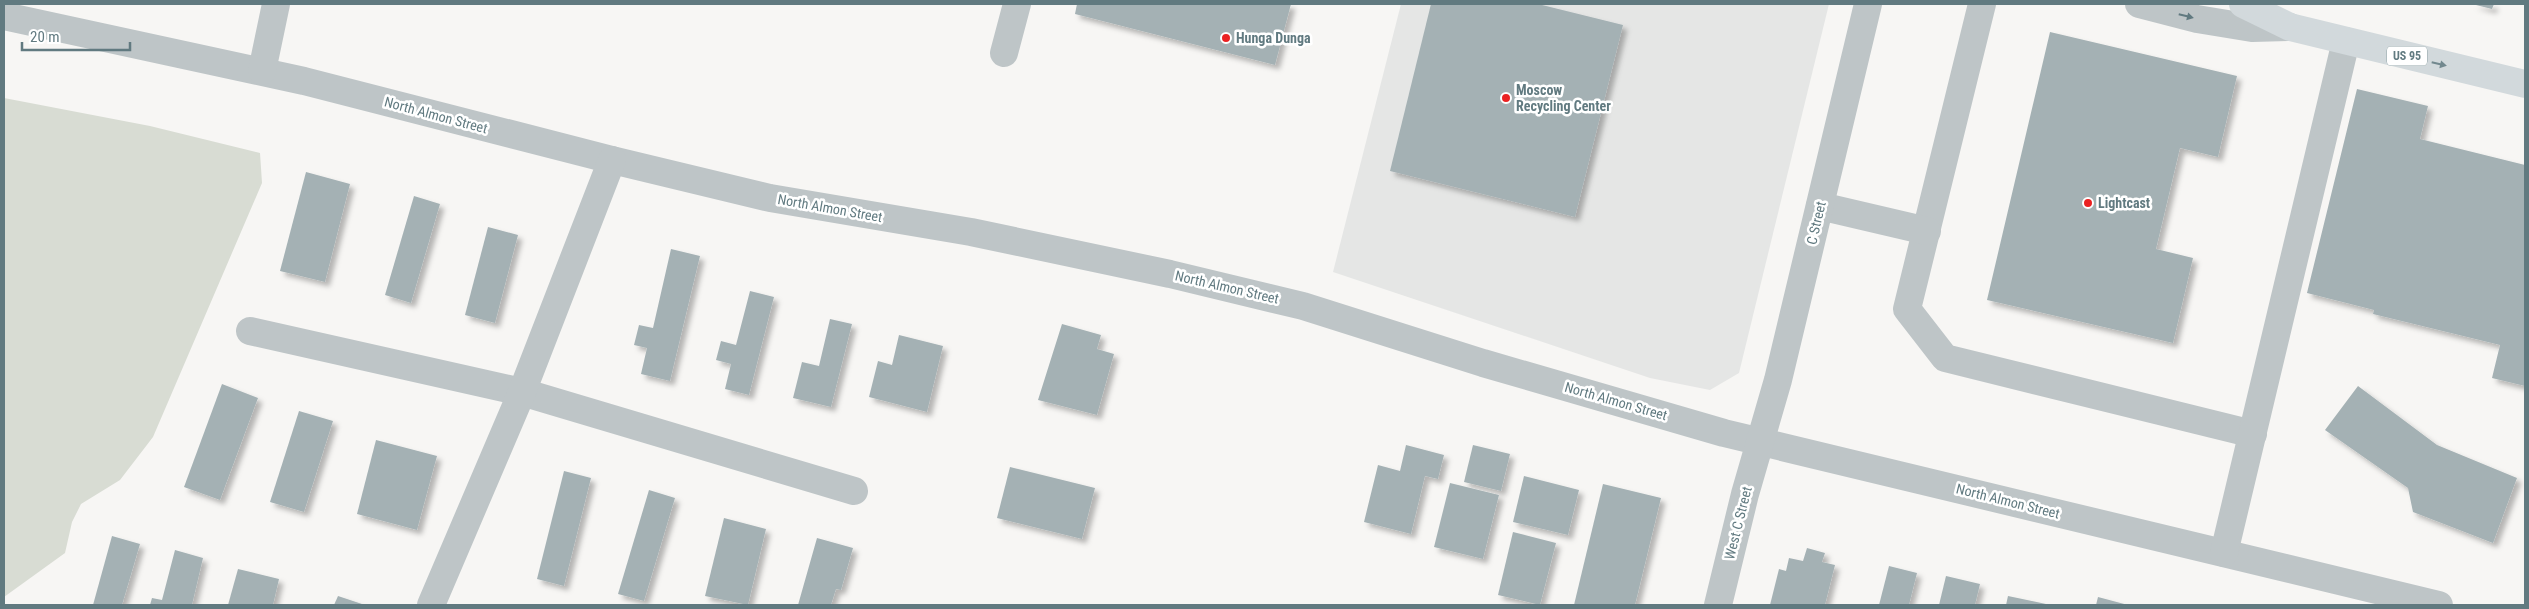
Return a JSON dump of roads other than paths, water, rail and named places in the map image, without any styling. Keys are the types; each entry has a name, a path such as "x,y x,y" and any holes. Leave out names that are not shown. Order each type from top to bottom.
{"highway":[{"name":"US 95","path":"2243,4 2290,27 2525,84"}],"street":[{"path":"262,71 276,4"},
{"path":"1004,53 1017,4"},
{"name":"C Street","path":"1761,442 1778,380 1868,4"},
{"path":"1982,4 1908,309 1945,358 2253,434"},
{"path":"2138,4 2197,19 2252,28 2290,27"},
{"name":"North Almon Street","path":"4,16 262,71 770,198 971,232 1170,274 1303,306 1492,365 1761,442 2439,605"},
{"path":"2224,553 2346,41"},
{"path":"431,605 522,392 612,160"},
{"path":"1820,206 1927,231"},
{"path":"250,331 522,392 854,491"},
{"name":"West C Street","path":"1718,605 1745,494 1761,442"}],"place":[{"name":"Hunga Dunga","path":"1226,38"},
{"name":"Moscow Recycling Center","path":"1506,98"},
{"name":"Lightcast","path":"2088,203"}]}
